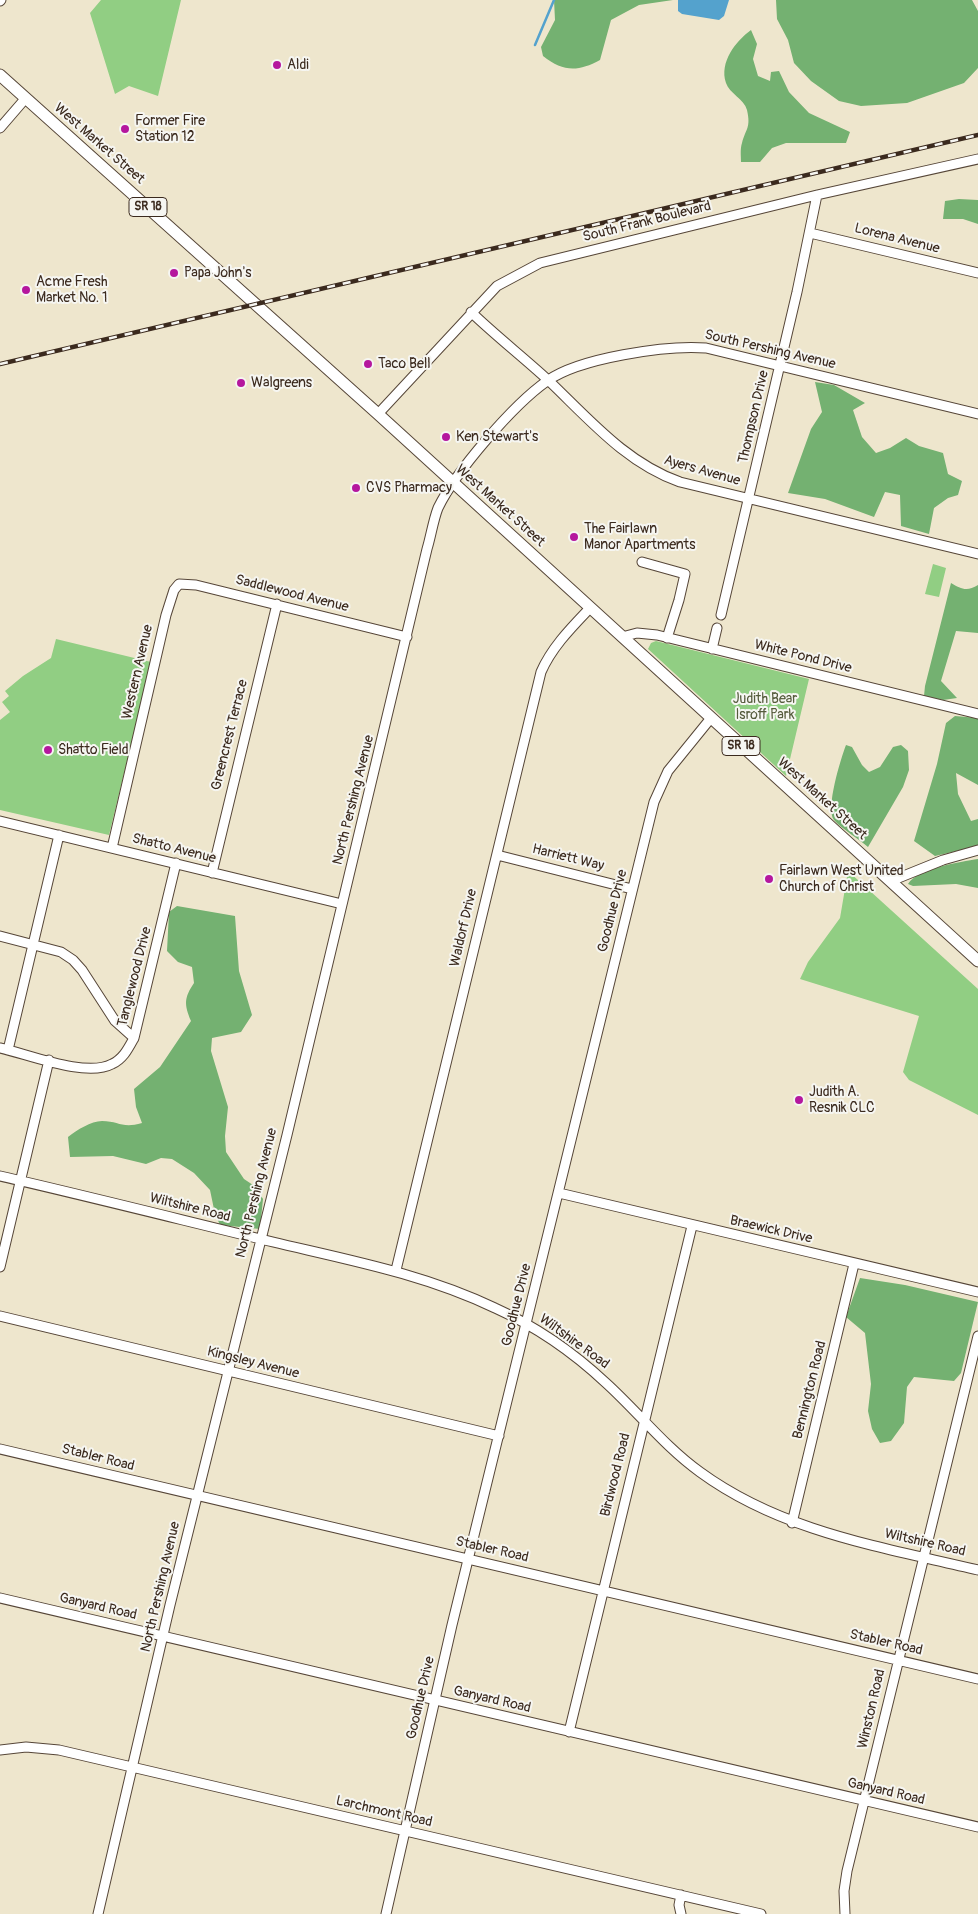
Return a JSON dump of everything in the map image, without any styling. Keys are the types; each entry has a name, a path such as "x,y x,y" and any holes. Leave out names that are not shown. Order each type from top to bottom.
{"main road":[{"name":"West Market Street","path":"0,75 25,100 378,414 978,961"}],"street":[{"path":"0,128 25,100"},
{"name":"South Frank Boulevard","path":"378,414 497,286 540,263 817,195 978,159"},
{"name":"Thompson Drive","path":"721,615 810,233 817,195"},
{"name":"Lorena Avenue","path":"810,233 978,273"},
{"name":"Ayers Avenue","path":"471,312 548,380 594,425 626,453 650,469 680,482 978,554"},
{"name":"South Pershing Avenue","path":"452,482 514,409 548,380 593,363 672,347 706,348 978,414"},
{"name":"North Pershing Avenue","path":"98,1914 197,1496 437,510 452,482"},
{"path":"642,562 684,574 679,600 666,638"},
{"name":"Saddlewood Avenue","path":"174,590 179,584 191,584 406,637"},
{"name":"Western Avenue","path":"112,848 155,660 174,590"},
{"name":"Greencrest Terrace","path":"212,873 277,604"},
{"name":"Waldorf Drive","path":"396,1270 541,672 546,660 560,640 590,608"},
{"path":"712,649 717,628"},
{"name":"White Pond Drive","path":"622,637 637,633 666,638 978,714"},
{"name":"Goodhue Drive","path":"386,1914 434,1700 632,889 661,783 674,762 711,718"},
{"name":"Shatto Avenue","path":"0,821 342,904"},
{"path":"4,1049 33,944 59,835"},
{"path":"891,881 943,860 978,850"},
{"name":"Harriett Way","path":"497,855 632,889"},
{"name":"Tanglewood Drive","path":"4,1049 87,1069 106,1067 126,1054 134,1038 176,863"},
{"path":"0,936 61,952 73,960 82,970 115,1021 134,1038"},
{"path":"0,1267 49,1060"},
{"name":"Wiltshire Road","path":"0,1176 396,1270 470,1296 527,1325 578,1359 606,1383 666,1444 700,1472 755,1506 792,1523 832,1535 978,1570"},
{"name":"Braewick Drive","path":"559,1193 692,1226 978,1292"},
{"name":"Birdwood Road","path":"569,1732 692,1226"},
{"name":"Bennington Road","path":"792,1523 854,1264"},
{"name":"Kingsley Avenue","path":"0,1316 499,1436"},
{"name":"Winston Road","path":"845,1914 845,1884 864,1801 978,1336"},
{"name":"Stabler Road","path":"0,1449 978,1679"},
{"name":"Ganyard Road","path":"0,1598 978,1827"},
{"name":"Larchmont Road","path":"0,1750 26,1747 46,1748 761,1914"},
{"path":"681,1895 679,1905 681,1914"}],"green space":[{"path":"101,0 181,0 158,96 129,86 115,94 90,13"},
{"path":"554,0 673,0 639,5 611,20 600,60 585,67 571,68 557,65 543,56 541,47 555,20"},
{"path":"776,0 972,0 978,11 978,68 964,83 907,103 861,106 839,101 811,81 794,63 788,40 777,19"},
{"path":"751,30 757,44 753,59 758,76 770,81 771,72 779,71 789,92 809,113 850,132 846,143 786,143 772,148 760,162 741,162 741,148 748,124 747,110 728,87 724,75 730,53"},
{"path":"959,199 978,200 978,224 963,219 943,219 945,201"},
{"path":"815,382 834,385 865,403 853,410 862,437 876,453 890,448 906,438 919,446 943,453 948,474 962,481 958,495 948,498 934,508 929,534 901,526 900,495 885,492 874,517 825,499 788,493 811,429 822,412"},
{"path":"933,564 946,568 939,597 925,594"},
{"path":"951,583 964,589 978,585 978,633 956,631 941,681 957,698 943,700 924,696"},
{"path":"56,639 151,662 109,835 0,810 0,720 10,712 2,702 9,696 5,691 23,676 51,658"},
{"name":"Judith Bear Isroff Park","path":"656,641 809,679 786,776 648,649 651,643"},
{"path":"955,716 978,718 978,785 956,773 958,794 971,821 978,819 978,846 935,856 914,841 937,764 946,723"},
{"path":"846,745 852,747 862,765 869,772 880,767 893,747 901,745 908,751 909,770 903,787 868,847 838,824 832,814 831,805 835,783"},
{"path":"978,859 978,888 956,884 913,886 908,884 913,878 930,870"},
{"path":"848,871 978,989 978,1115 909,1080 903,1072 919,1016 800,979 808,962 840,918"},
{"path":"177,906 235,916 239,971 252,1015 241,1032 212,1038 211,1051 228,1107 225,1136 226,1152 244,1179 256,1187 263,1199 260,1229 220,1225 215,1214 210,1190 194,1173 172,1159 161,1158 146,1164 113,1156 70,1157 68,1137 89,1124 98,1121 125,1125 142,1123 136,1107 134,1089 160,1067 191,1021 186,1001 194,983 192,967 178,962 167,951 169,912"},
{"path":"860,1278 905,1285 978,1302 961,1373 954,1381 914,1377 907,1387 904,1423 891,1441 880,1443 872,1429 868,1411 871,1384 865,1333 846,1317"}],"water":[{"path":"678,0 729,0 724,16 719,20 682,14 678,11"}],"waterway":[{"path":"535,45 554,0"}],"railway":[{"path":"0,364 978,135"}],"place":[{"name":"Aldi","path":"277,65"},
{"name":"Former Fire Station 12","path":"125,129"},
{"name":"Papa John's","path":"174,273"},
{"name":"Acme Fresh Market No. 1","path":"26,290"},
{"name":"Taco Bell","path":"368,364"},
{"name":"Walgreens","path":"241,383"},
{"name":"Ken Stewart's","path":"446,437"},
{"name":"CVS Pharmacy","path":"356,488"},
{"name":"The Fairlawn Manor Apartments","path":"574,537"},
{"name":"Shatto Field","path":"48,750"},
{"name":"Fairlawn West United Church of Christ","path":"769,879"},
{"name":"Judith A. Resnik CLC","path":"799,1100"}]}
